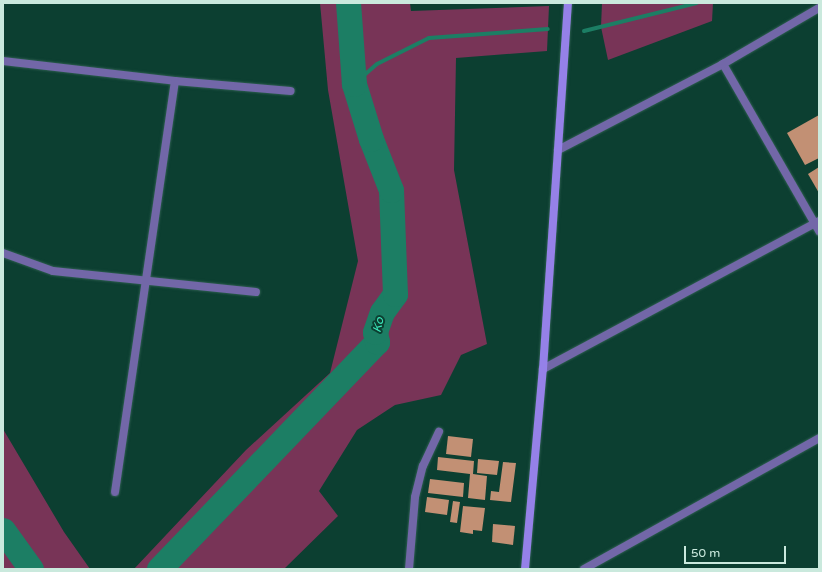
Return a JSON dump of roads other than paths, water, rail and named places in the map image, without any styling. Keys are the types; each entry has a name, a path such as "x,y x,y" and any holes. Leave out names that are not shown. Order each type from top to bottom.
{"main road":[{"path":"525,569 543,369 568,3"}],"street":[{"path":"558,150 723,64 819,8"},
{"path":"3,60 175,81 291,91"},
{"path":"543,369 818,225 723,64"},
{"path":"115,492 147,282 175,81"},
{"path":"3,253 52,271 147,282 256,292"},
{"path":"409,569 415,497 423,466 439,431"},
{"path":"584,569 819,438"}],"waterway":[{"name":"Ko","path":"159,569 377,342 375,332 382,312 395,294 391,190 371,139 354,84 348,3"},
{"path":"584,31 697,3"},
{"path":"354,84 377,64 429,38 548,29"},
{"name":"Ko","path":"3,530 31,569"}]}
